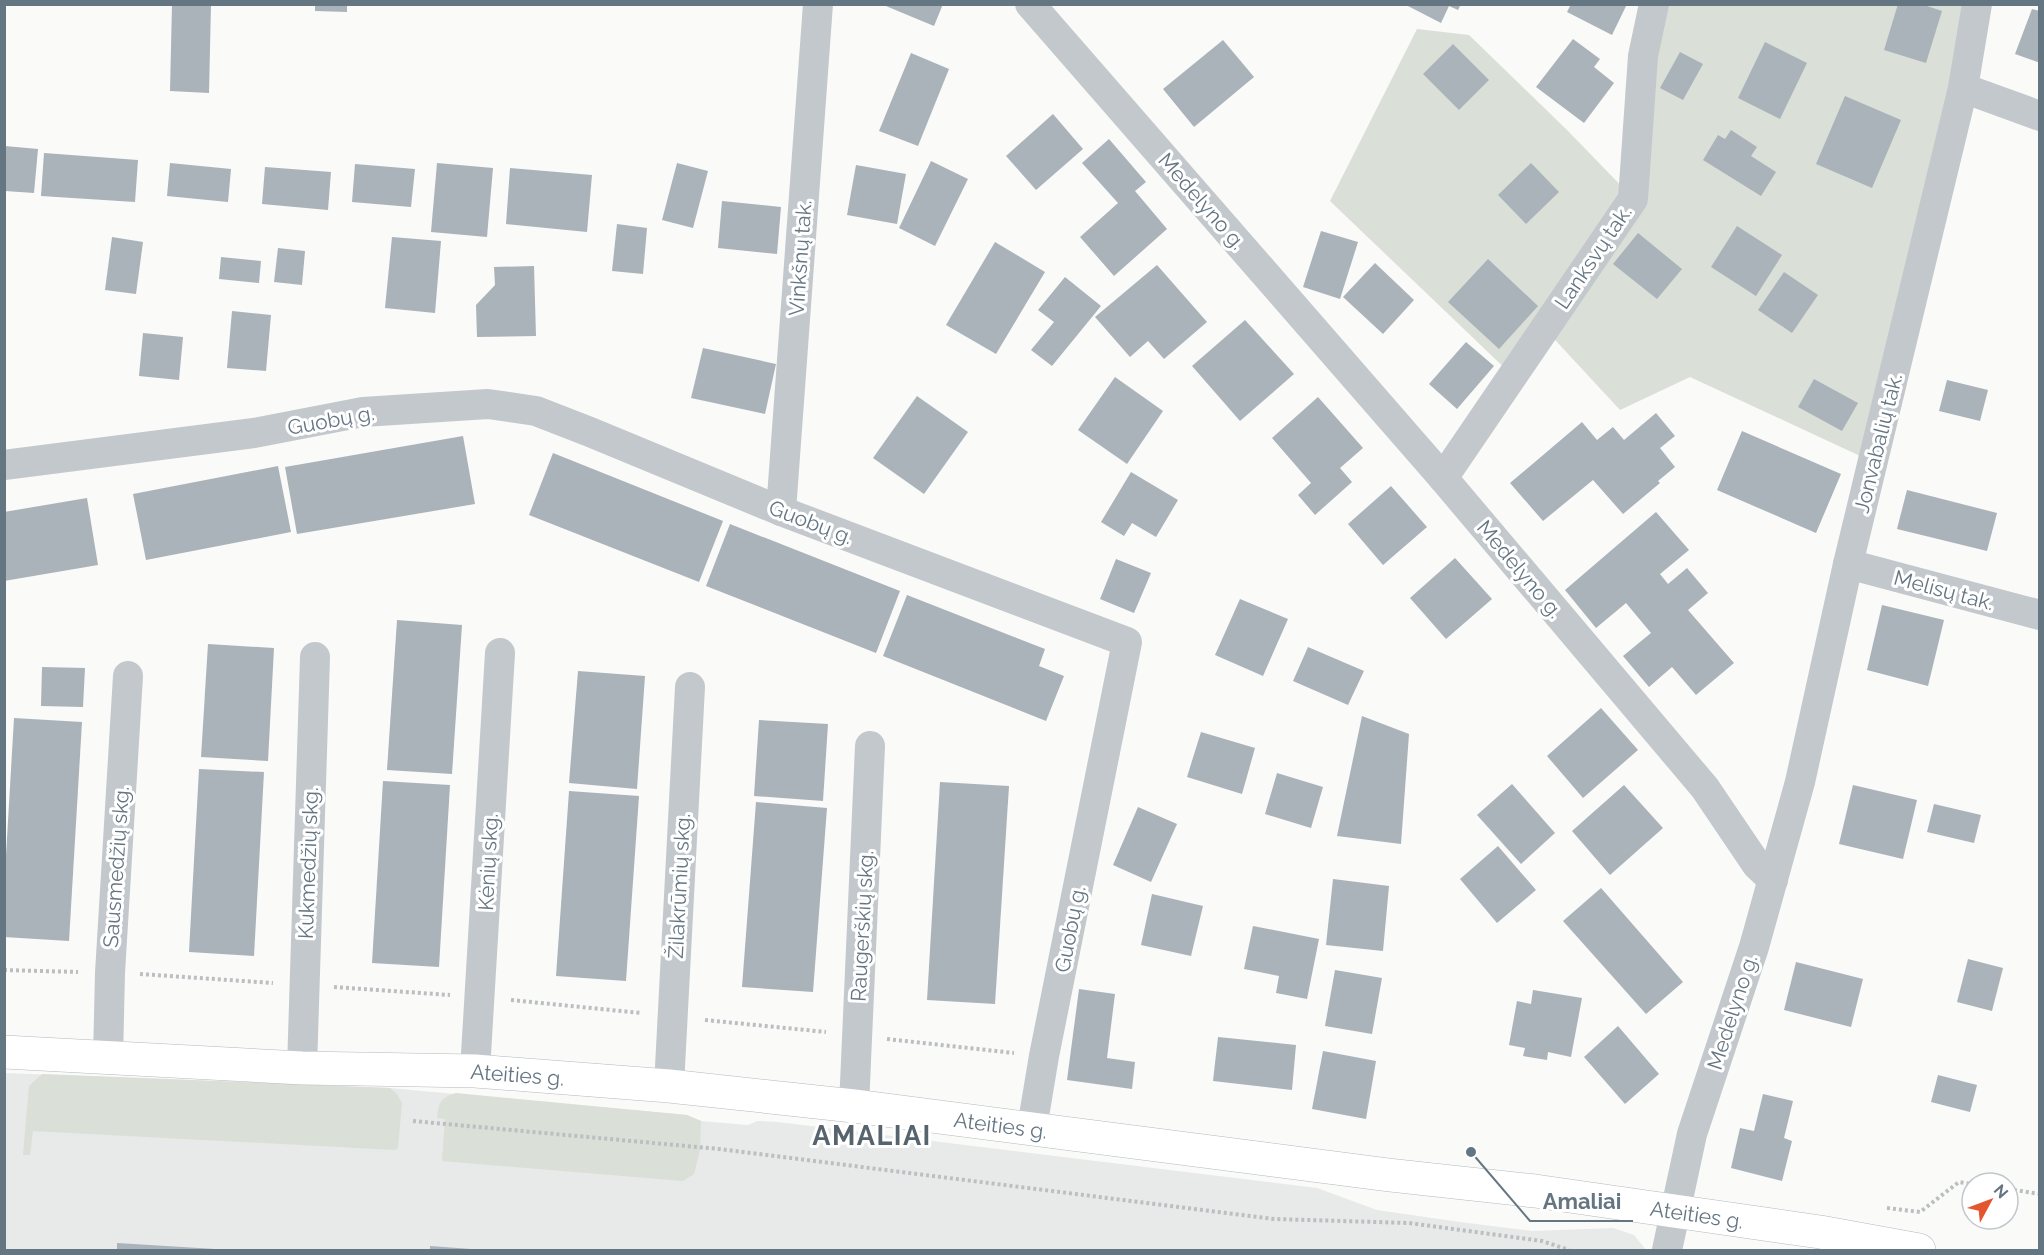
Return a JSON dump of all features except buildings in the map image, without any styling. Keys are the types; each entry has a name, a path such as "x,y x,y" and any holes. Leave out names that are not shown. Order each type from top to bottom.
{"street":[{"name":"Vinkšnų tak.","path":"781,511 819,4"},
{"name":"Medelyno g.","path":"1030,4 1443,478 1705,788 1757,865 1773,880 1754,947 1692,1134 1668,1251"},
{"name":"Lanksvų tak.","path":"1443,478 1633,199 1643,56 1654,4"},
{"name":"Jonvabalių tak.","path":"1773,880 1800,782 1848,564 1963,88 1977,4"},
{"path":"1963,88 2040,116"},
{"name":"Guobų g.","path":"4,465 254,434 363,412 488,404 536,411 781,511 1127,642 1044,1056 1032,1128"},
{"name":"Melisų tak.","path":"1848,564 2040,615"},
{"name":"Kėnių skg.","path":"475,1071 500,653"},
{"name":"Kukmedžių skg.","path":"302,1068 315,657"},
{"name":"Sausmedžių skg.","path":"108,1059 110,973 128,676"},
{"name":"Žilakrūmių skg.","path":"669,1086 690,687"},
{"name":"Raugerškių skg.","path":"854,1106 870,746"},
{"name":"Ateities g.","path":"4,1052 302,1068 475,1071 669,1086 854,1106 1389,1175 1536,1191 1676,1212 1818,1241 1920,1251"}],"path":[{"path":"4,970 110,973 304,984 480,997 1044,1056"},
{"path":"413,1120 719,1149 1274,1219 1408,1223 1542,1241 1569,1251"},
{"path":"1886,1208 1920,1212 1960,1182"},
{"path":"2020,1191 2040,1194"}],"shaded area":[{"path":"1654,5 1977,5 1873,462 1690,377 1620,410 1545,329 1513,376 1330,201 1417,29 1469,35 1633,198"},
{"path":"5,1073 390,1088 687,1115 701,1121 748,1125 757,1121 778,1122 1317,1188 1377,1210 1460,1222 1532,1231 1613,1228 1634,1235 1646,1250 5,1250"},
{"path":"42,1074 390,1088 402,1103 398,1148 395,1150 33,1131 30,1155 23,1155 29,1086"},
{"path":"456,1093 687,1115 701,1121 700,1150 694,1174 683,1181 442,1161 445,1119 437,1118 439,1108 443,1099"}],"place":[{"name":"Amaliai","path":"1471,1152"}],"district":[{"name":"AMALIAI","path":"872,1135"}]}
